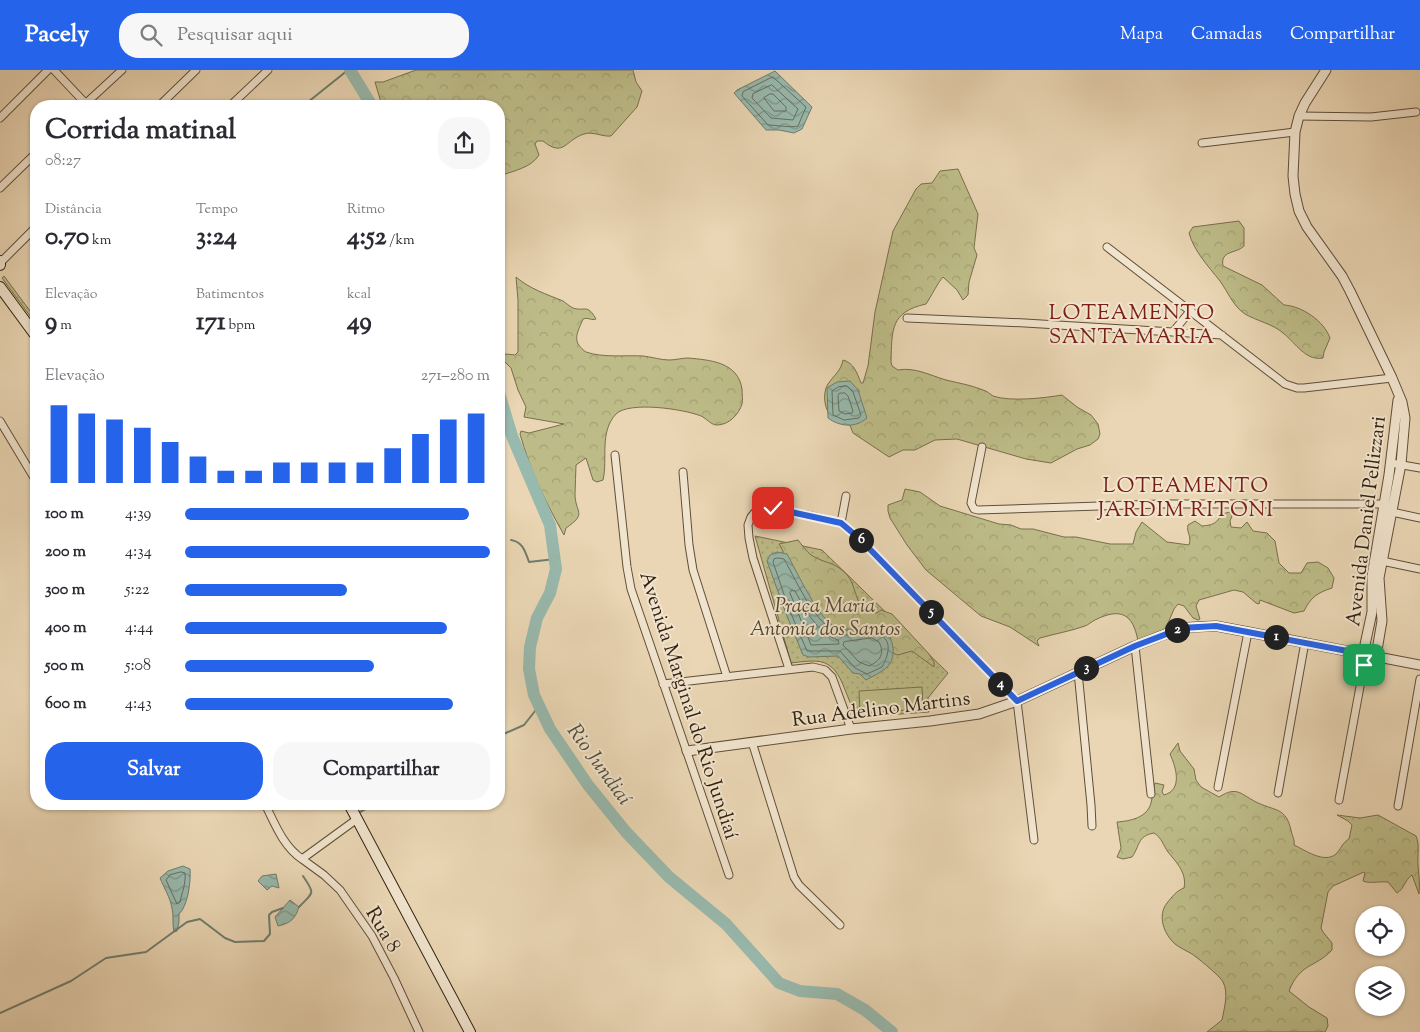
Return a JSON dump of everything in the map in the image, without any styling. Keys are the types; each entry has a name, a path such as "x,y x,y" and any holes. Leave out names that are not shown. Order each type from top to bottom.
{"main road":[{"path":"0,287 30,328"},
{"path":"352,810 470,1032"}],"street":[{"path":"0,118 48,70"},
{"path":"54,70 81,100"},
{"path":"91,100 122,70"},
{"path":"165,100 196,70"},
{"path":"236,100 268,70"},
{"name":"Avenida Daniel Pellizzari","path":"1326,70 1299,116 1295,132 1294,194 1299,211 1307,227 1346,284 1398,392 1396,464 1392,512 1379,586 1382,621 1376,656"},
{"path":"1299,116 1371,117 1416,112"},
{"path":"1202,143 1295,132"},
{"path":"0,188 30,159"},
{"path":"0,263 30,233"},
{"path":"1107,247 1285,384 1304,388 1392,378"},
{"path":"1173,332 1191,310"},
{"path":"907,318 1025,323 1222,336"},
{"path":"0,421 30,471"},
{"path":"982,447 971,503 974,509 978,510 1160,504 1384,504"},
{"name":"Avenida Marginal do Rio Jundiaí","path":"615,455 631,589 729,875"},
{"path":"1396,464 1420,468"},
{"name":"Avenida Daniel Pellizzari","path":"1363,654 1370,627 1372,576 1384,504 1396,464"},
{"path":"683,472 693,570 727,676"},
{"path":"841,523 846,496"},
{"path":"788,669 752,551 748,525 756,510 765,508 773,508 841,523 860,539 1017,701 1034,840"},
{"path":"1392,512 1420,518"},
{"path":"1382,562 1420,569"},
{"name":"Rua Adelino Martins","path":"687,751 968,716 1017,701 1135,646 1181,628 1216,626 1420,665"},
{"path":"1218,787 1248,632"},
{"path":"1278,793 1306,642"},
{"path":"1135,646 1151,794"},
{"path":"1339,800 1364,665 1363,654"},
{"path":"1364,665 1376,656"},
{"path":"663,684 788,669 812,667 825,670 832,676 851,730"},
{"path":"1078,672 1092,826"},
{"path":"1398,806 1420,679"},
{"path":"752,742 794,877 799,885 840,925"},
{"name":"Rua 8","path":"269,810 283,839 292,852 324,874 340,890 372,936 419,1032"},
{"path":"302,859 357,819"}],"green space":[{"path":"416,70 633,70 636,82 642,91 637,107 611,136 591,133 584,134 560,148 550,146 543,141 537,141 535,144 539,155 536,159 521,168 505,174 505,100 380,100 375,82 383,82"},
{"path":"958,169 978,214 974,248 977,255 969,282 968,295 963,300 957,290 943,277 926,304 914,307 899,317 893,332 892,366 898,370 916,371 974,387 1000,398 1028,399 1062,395 1091,415 1098,424 1100,434 1098,439 1090,445 1077,449 1051,463 1026,459 957,439 935,440 915,450 903,450 889,457 853,433 849,423 833,418 826,407 826,388 839,370 843,360 852,366 861,383 863,383 868,366 875,312 893,231 916,189 921,184 932,183 940,171"},
{"path":"1239,221 1244,228 1244,246 1226,255 1223,266 1262,285 1284,305 1305,311 1318,320 1330,338 1323,358 1311,357 1279,330 1241,311 1206,264 1191,240 1189,233 1193,227"},
{"path":"4,276 30,311 30,316 2,278"},
{"path":"516,277 533,288 563,301 573,308 590,311 596,319 583,319 577,338 578,344 586,352 607,356 643,356 663,360 688,358 722,364 735,373 739,380 742,389 742,404 739,412 721,425 713,424 693,413 670,409 632,408 616,414 611,421 606,437 603,480 597,482 593,480 586,458 576,465 575,494 579,516 566,528 564,535 539,486 520,434 521,431 529,433 564,424 524,417 526,407 511,368 505,362 505,354 515,355 518,352"},
{"path":"905,489 920,492 940,506 999,524 1110,544 1133,544 1136,532 1142,522 1167,542 1189,545 1188,525 1195,521 1202,526 1212,524 1222,514 1230,512 1232,516 1230,521 1231,527 1241,528 1247,522 1253,531 1267,533 1275,541 1279,563 1289,573 1301,573 1307,563 1318,562 1328,568 1334,578 1332,588 1315,596 1304,611 1294,613 1260,600 1259,604 1256,603 1243,592 1234,590 1199,600 1196,606 1200,619 1198,620 1193,618 1184,606 1178,604 1163,635 1138,641 1133,624 1129,619 1119,614 1112,614 1085,626 1040,638 1037,641 1039,646 1010,627 981,616 926,570 907,545 890,518 888,511 888,505 902,500"},
{"name":"Praça Maria Antonia dos Santos","path":"755,536 822,550 948,673 928,698 929,712 859,717 838,675 832,668 825,663 815,661 791,663"},
{"path":"798,540 811,555 834,565 848,576 864,609 877,613 881,610 892,614 929,654 934,662 934,667 912,651 898,655 895,654 865,630 846,629 827,623 782,566 783,551 779,544"},
{"path":"922,687 923,709 860,713 859,691"},
{"path":"1178,743 1180,751 1194,769 1196,780 1201,787 1219,797 1225,793 1239,792 1258,803 1279,811 1289,823 1294,845 1320,857 1326,858 1336,854 1349,839 1352,825 1337,815 1360,818 1378,815 1416,836 1419,894 1412,875 1397,893 1388,882 1363,881 1364,872 1333,886 1328,892 1321,928 1332,943 1332,950 1326,956 1303,970 1293,982 1289,991 1327,1018 1328,1026 1325,1032 1207,1032 1222,1020 1226,996 1225,986 1214,972 1199,959 1171,940 1165,930 1162,919 1162,913 1167,903 1174,894 1184,888 1183,873 1161,839 1154,833 1142,839 1132,857 1123,859 1117,857 1121,848 1117,822 1132,820 1146,812 1151,803 1155,783 1164,785 1162,792 1164,795 1174,788 1176,771 1170,754"}],"water":[{"path":"775,71 812,107 802,129 794,133 766,130 734,93"},
{"path":"850,381 858,390 867,418 853,425 843,425 828,418 827,388 837,382"},
{"path":"777,552 787,554 815,605 829,623 836,628 844,630 878,628 885,630 890,637 893,648 892,660 886,668 866,680 860,674 853,673 838,656 809,657 803,655 767,561 770,555"},
{"path":"183,866 190,869 190,880 187,899 179,914 177,931 174,932 173,911 160,878 168,871"},
{"path":"276,874 279,888 272,886 267,890 258,881 262,876"},
{"path":"290,900 299,907 292,920 278,926 275,917"}],"waterway":[{"path":"310,100 348,70"},
{"name":"Rio Jundiaí","path":"350,70 368,100"},
{"name":"Rio Jundiaí","path":"505,413 512,436 550,525 556,569 550,593 537,618 530,647 529,669 534,695 550,729 588,785 626,832 669,877 726,924 779,983 800,991 837,994 865,1010 892,1032"},
{"path":"511,540 521,545 529,562 555,559"},
{"path":"505,733 524,725 539,706"},
{"path":"360,812 364,810"},
{"path":"299,907 311,893 310,887 303,876"},
{"path":"0,1013 71,981 106,958 146,952 187,922 200,919 225,938 235,942 264,941 270,934 269,915 283,908"}],"district":[{"name":"LOTEAMENTO SANTA MARIA","path":"1132,324"},
{"name":"LOTEAMENTO JARDIM RITONI","path":"1186,497"}],"route":[{"path":"773,508 841,523 847,527 1017,701 1135,646 1181,628 1216,626 1306,642 1363,654 1364,665"}]}
